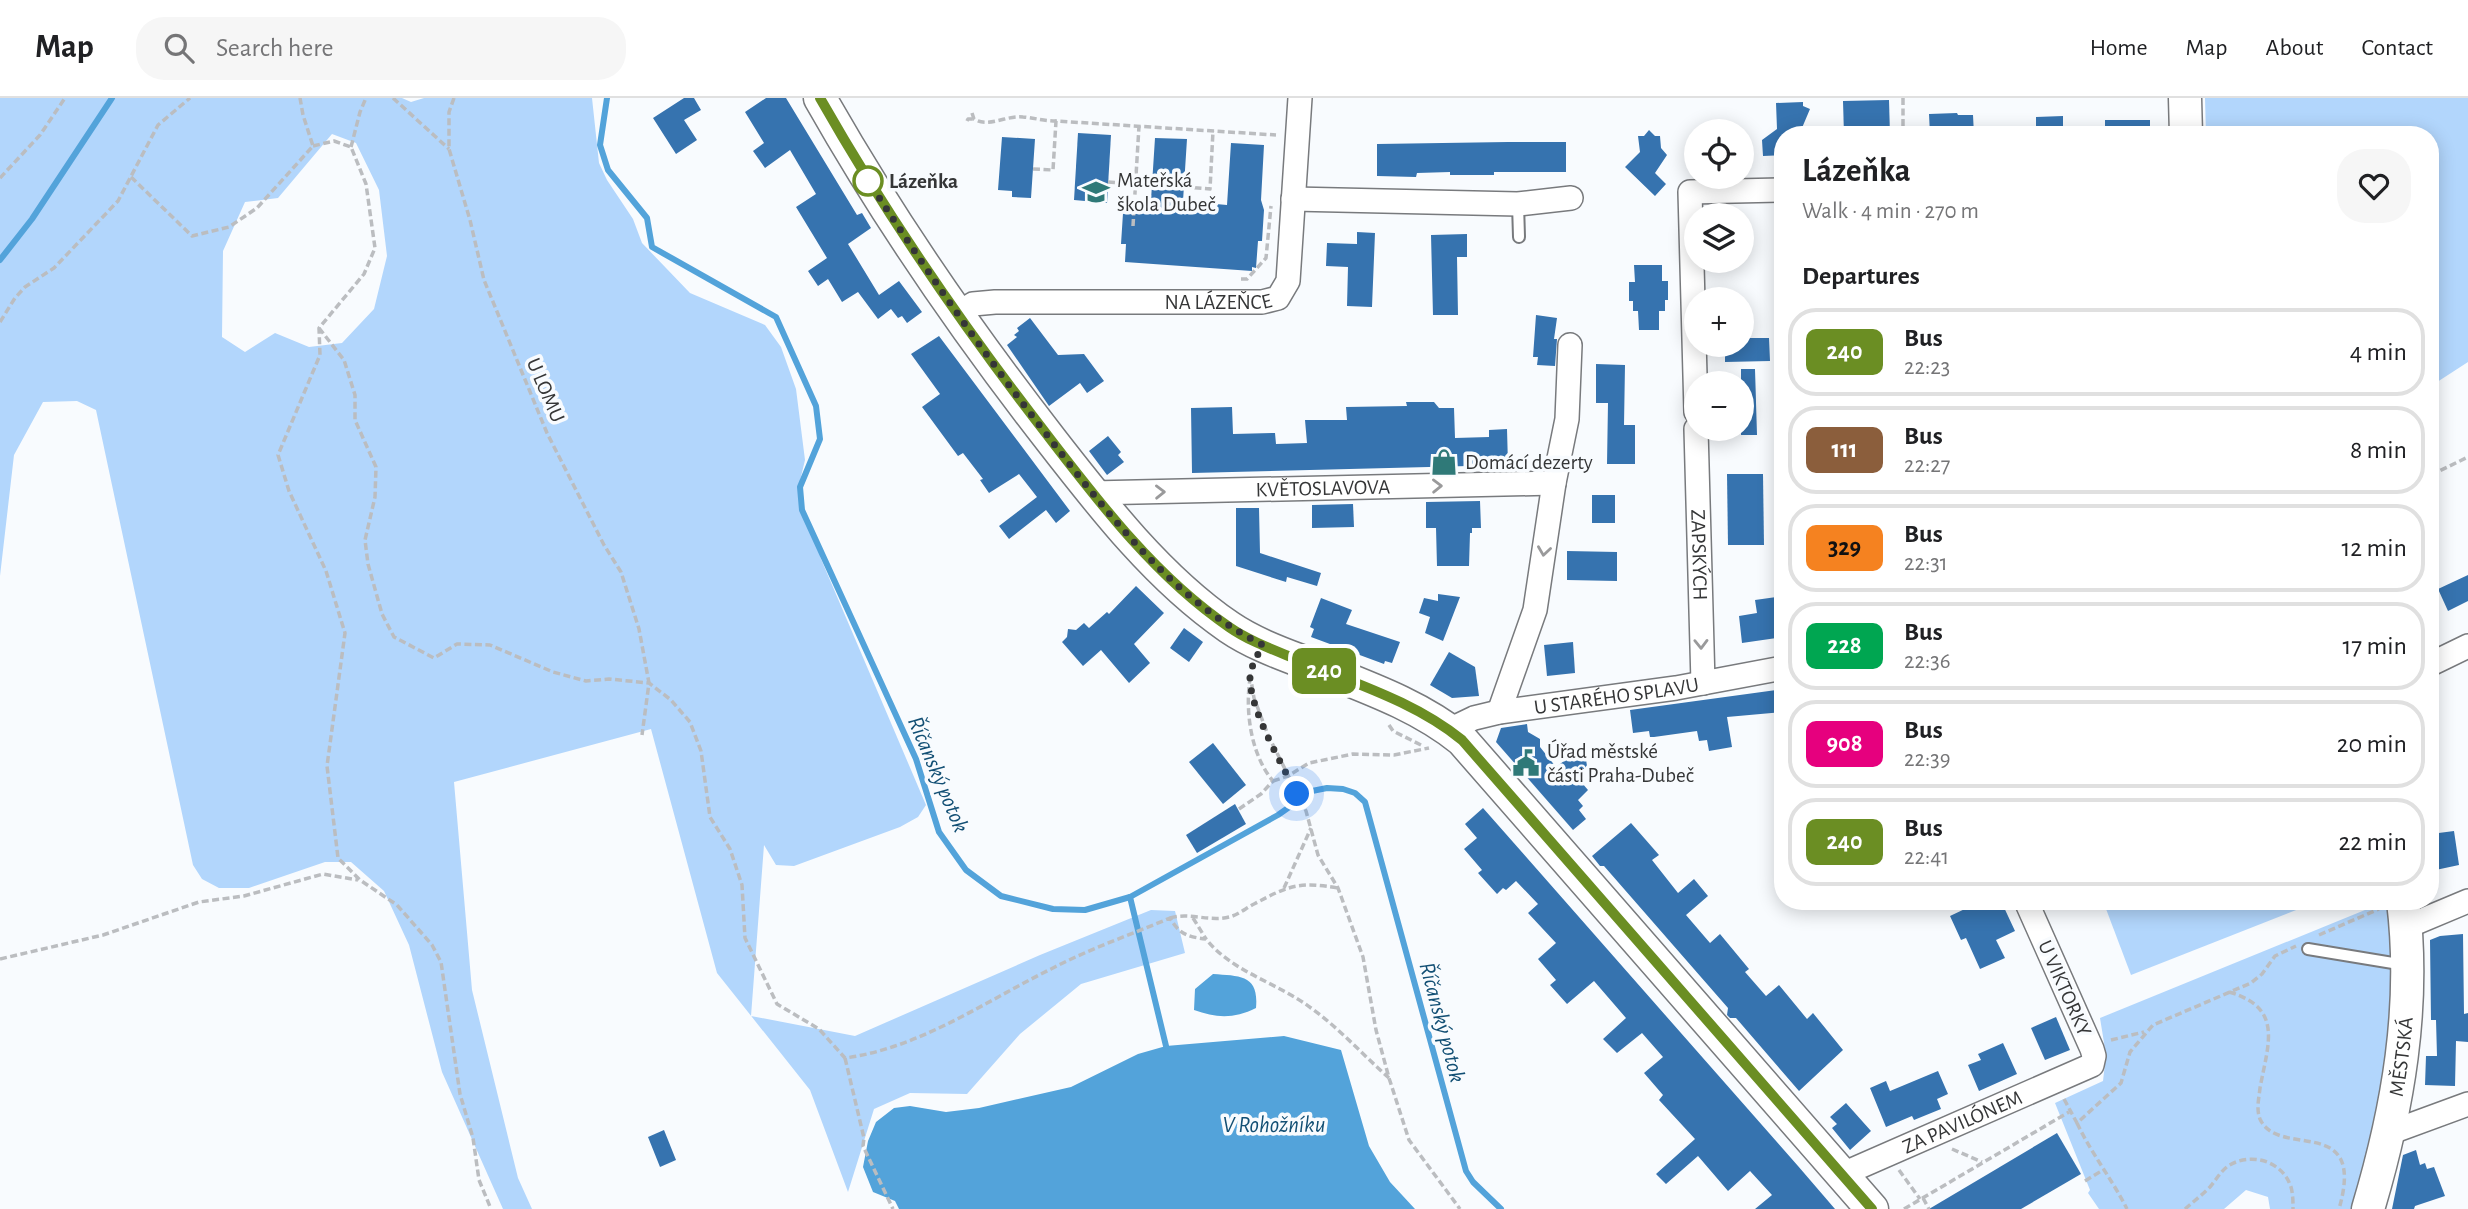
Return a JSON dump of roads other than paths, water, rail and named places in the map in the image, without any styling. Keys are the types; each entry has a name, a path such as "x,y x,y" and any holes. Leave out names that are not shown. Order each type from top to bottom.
{"street":[{"path":"820,98 867,179 957,314 1016,396 1092,493 1155,562 1200,606 1232,629 1263,645 1392,698 1462,740 1872,1209"},
{"name":"NA LÁZEŇCE","path":"957,314 973,304 995,302 1262,302 1278,298 1288,281 1282,201 1300,98"},
{"path":"2185,98 2186,126"},
{"path":"1695,371 1690,192 1774,190"},
{"path":"1282,201 1518,204 1571,198"},
{"path":"1499,712 1535,610 1554,483 1567,419 1570,345"},
{"name":"ZAPSKÝCH","path":"1696,441 1703,683"},
{"name":"KVĚTOSLAVOVA","path":"1092,493 1554,483"},
{"path":"2439,660 2468,646"},
{"name":"U STARÉHO SPLAVU","path":"1449,730 1474,718 1499,712 1703,683 1774,670"},
{"path":"2439,906 2468,901"},
{"name":"U VIKTORKY","path":"2030,910 2092,1049 2094,1061 2082,1070"},
{"path":"2396,913 2414,910"},
{"name":"MĚSTSKÁ","path":"2368,1209 2389,1133 2405,1034 2407,965 2396,913"},
{"name":"ZA PAVILÓNEM","path":"1843,1174 2082,1070"},
{"path":"2389,1133 2468,1104"}],"lane":[{"path":"1518,204 1519,237"},
{"path":"2306,946 2407,965"}],"water":[{"path":"1213,974 1246,979 1254,989 1256,1008 1225,1016 1194,1010 1195,989"},
{"name":"V Rohožníku","path":"1284,1036 1341,1050 1369,1146 1390,1182 1415,1209 899,1209 895,1201 873,1192 863,1167 868,1141 876,1122 894,1108 910,1106 946,1112 979,1108 1071,1087 1138,1054 1166,1046"}],"waterway":[{"name":"Říčanský potok","path":"0,260 32,219 112,98"},
{"name":"Říčanský potok","path":"607,98 600,145 608,170 647,218 652,247 776,317 816,406 820,439 800,487 802,510 916,759 939,832 966,870 1001,896 1053,909 1085,910 1130,897 1278,815 1312,791 1327,788 1355,793 1365,802 1466,1171 1473,1182 1501,1209"},
{"path":"1130,897 1166,1046"}],"place":[{"name":"Lázeňka","path":"868,181"},
{"name":"Mateřská škola Dubeč","path":"1096,192"},
{"name":"Domácí dezerty","path":"1444,462"},
{"name":"Úřad městské části Praha-Dubeč","path":"1526,763"}]}
